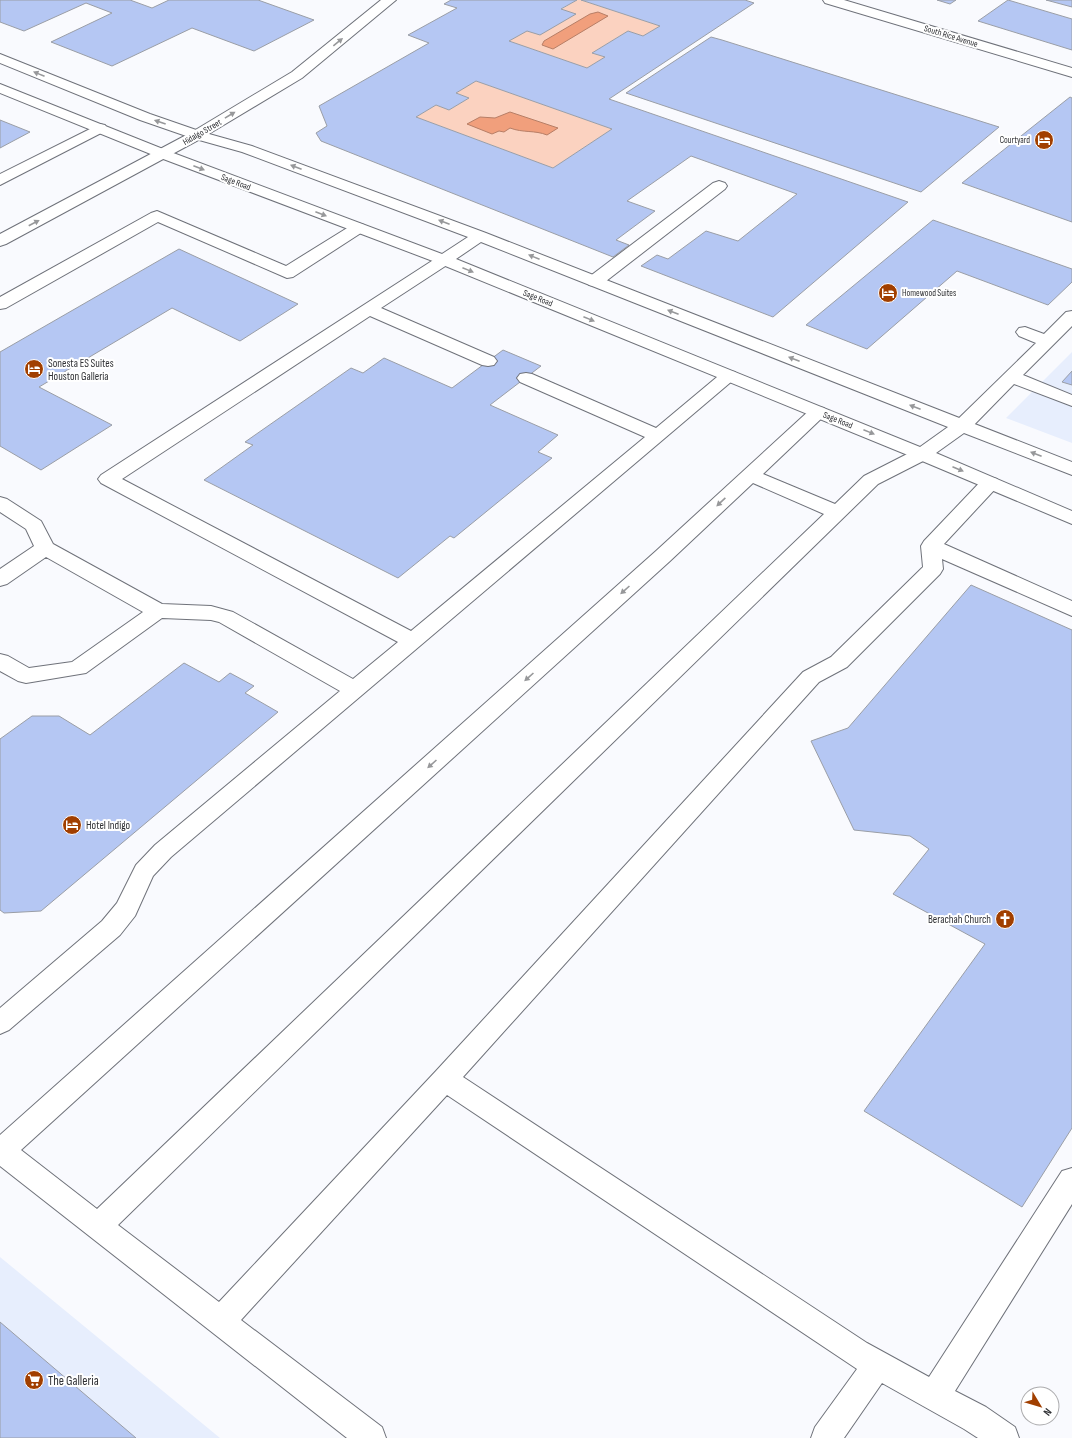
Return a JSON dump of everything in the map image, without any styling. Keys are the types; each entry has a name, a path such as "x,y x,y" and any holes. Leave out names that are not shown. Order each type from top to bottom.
{"main road":[{"name":"Hidalgo Street","path":"0,241 197,135 297,75 389,0"},
{"name":"South Rice Avenue","path":"830,0 1072,73"},
{"path":"0,58 145,117 197,135 247,149 480,236 1072,469"},
{"name":"Sage Road","path":"0,88 163,154 444,260 922,454 1072,518"},
{"path":"0,180 100,128"},
{"path":"595,281 719,186"},
{"path":"0,304 157,216 287,273 358,228"},
{"path":"413,641 108,479 480,236"},
{"path":"368,309 488,361"},
{"path":"98,1226 872,480 922,454 962,426 1072,316"},
{"path":"1026,332 1047,341"},
{"path":"0,1023 111,928 126,909 144,871 163,851 729,376"},
{"path":"1011,377 1072,401"},
{"path":"526,378 658,436"},
{"path":"371,1438 1,1151 663,556 818,412"},
{"path":"750,475 838,513"},
{"path":"221,1321 445,1079 812,677 840,662 933,569 931,546 990,483"},
{"path":"0,504 34,525 46,548 158,611 210,613 226,617 355,690"},
{"path":"931,546 1072,609"},
{"path":"0,579 46,548"},
{"path":"0,661 26,676 78,668 158,611"},
{"path":"445,1079 857,1353 975,1418 1004,1438"},
{"path":"935,1395 1072,1180"},
{"path":"826,1438 878,1364"}],"shaded area":[{"path":"577,0 660,26 643,36 628,31 592,53 605,57 587,68 509,41"},
{"path":"598,12 608,16 553,49 542,45 544,41 590,14"},
{"path":"476,81 612,129 553,168 416,117 436,105 449,110 469,98 456,93"},
{"path":"510,112 558,128 547,135 538,132 510,128 504,132 499,131 492,134 467,124 480,117 495,118"},
{"path":"1072,352 1072,443 1006,418"},
{"path":"0,1257 220,1438 0,1438"}],"building":[{"path":"0,0 130,0 152,8 169,0 258,0 314,20 254,51 192,28 112,66 51,42 112,13 86,3 24,31 0,22"},
{"path":"451,0 577,0 561,9 576,14 540,35 527,31 509,41 587,68 605,57 592,53 628,31 643,36 660,26 581,0 745,0 754,3 609,99 908,202 773,317 641,266 657,255 668,259 706,231 738,241 797,194 691,156 627,201 655,211 616,240 629,245 613,257 321,141 316,133 327,126 319,106 429,43 408,35 457,8 444,4","holes":["476,81 612,129 553,168 416,117 436,105 449,110 469,98 456,93"]},
{"path":"937,0 956,0 950,4"},
{"path":"1008,0 1072,19 1072,50 978,21"},
{"path":"1046,0 1072,0 1072,7"},
{"path":"711,37 999,127 921,192 626,93"},
{"name":"Courtyard","path":"1070,97 1072,98 1072,222 962,183"},
{"path":"0,120 30,132 0,148"},
{"name":"Homewood Suites","path":"933,220 1072,269 1072,282 1048,305 957,271 867,349 806,325"},
{"name":"Sonesta ES Suites Houston Galleria","path":"179,249 298,304 240,341 172,308 39,387 112,425 41,470 0,446 0,352"},
{"path":"503,350 541,366 490,405 558,435 538,452 552,458 454,538 450,536 398,578 204,480 253,445 245,442 351,368 363,373 384,358 452,388"},
{"path":"1072,371 1072,385 1062,382"},
{"name":"Berachah Church","path":"971,585 1072,630 1072,1128 1022,1207 864,1111 985,944 893,894 929,849 910,836 854,830 811,741 848,728"},
{"name":"Hotel Indigo","path":"184,663 219,682 230,673 254,686 245,693 278,712 41,911 4,913 0,910 0,739 32,716 59,716 90,735"},
{"name":"The Galleria","path":"0,1322 136,1438 0,1438"}],"place":[{"name":"Courtyard","path":"1044,140"},
{"name":"Homewood Suites","path":"888,293"},
{"name":"Sonesta ES Suites Houston Galleria","path":"34,369"},
{"name":"Hotel Indigo","path":"72,825"},
{"name":"Berachah Church","path":"1005,919"},
{"name":"The Galleria","path":"34,1380"}]}
